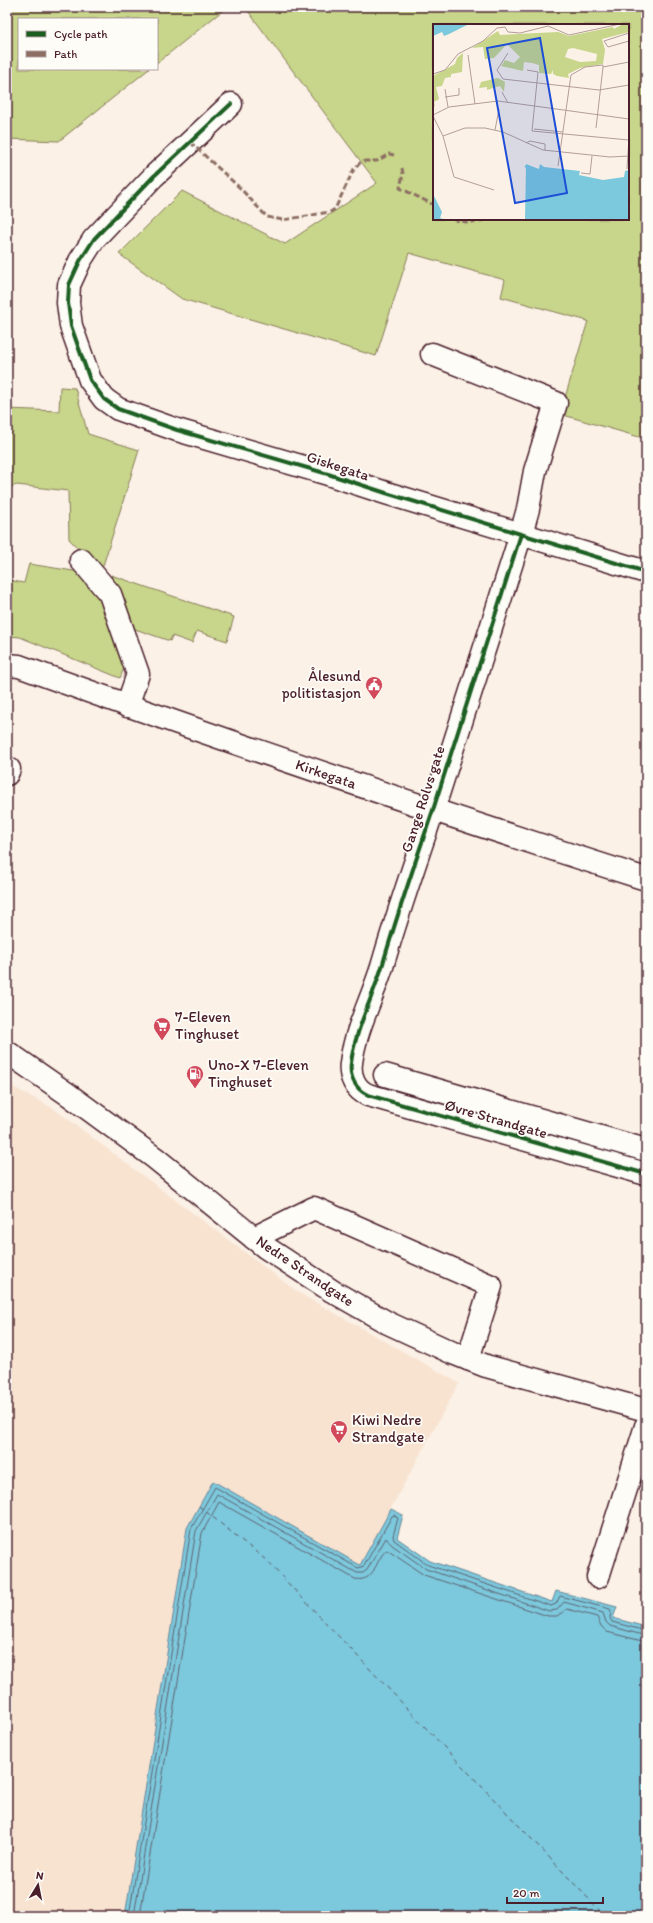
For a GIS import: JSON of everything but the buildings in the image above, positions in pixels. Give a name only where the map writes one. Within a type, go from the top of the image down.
[{"type":"main road","name":"Giskegata","points":[[231,104],[154,176],[94,239],[80,261],[69,285],[68,303],[71,326],[90,380],[104,399],[118,409],[177,430],[328,474],[386,494],[646,572]]},
{"type":"main road","name":"Gange Rolvs gate","points":[[351,1073],[350,1064],[354,1048],[384,961],[395,921],[433,810],[521,534],[528,509],[535,471],[556,403],[432,354]]},
{"type":"main road","points":[[81,560],[110,594],[138,674],[127,706]]},
{"type":"main road","name":"Kirkegata","points":[[7,666],[19,666],[127,706],[433,810],[646,879]]},
{"type":"main road","name":"Nedre Strandgate","points":[[7,1052],[155,1158],[254,1238],[332,1291],[388,1323],[486,1366],[646,1410]]},
{"type":"main road","name":"Øvre Strandgate","points":[[351,1073],[354,1083],[360,1092],[368,1095],[646,1174]]},
{"type":"main road","points":[[385,1075],[646,1150]]},
{"type":"main road","points":[[254,1238],[314,1208],[491,1286],[468,1359]]},
{"type":"main road","points":[[598,1577],[646,1426]]},
{"type":"shaded area","points":[[7,1084],[53,1108],[299,1293],[459,1383],[360,1565],[213,1481],[187,1528],[125,1916],[7,1916]]},
{"type":"green space","points":[[7,7],[227,7],[158,62],[158,18],[18,18],[18,70],[148,70],[59,141],[7,139]]},
{"type":"green space","points":[[245,7],[646,7],[646,439],[560,414],[588,321],[501,297],[505,280],[409,253],[376,356],[182,299],[119,254],[182,191],[285,244],[377,183]]},
{"type":"green space","points":[[60,387],[75,388],[88,434],[139,450],[101,572],[69,539],[68,491],[17,485],[7,488],[7,409],[59,411]]},
{"type":"green space","points":[[29,564],[80,572],[103,596],[120,643],[124,668],[120,678],[20,637],[7,636],[7,580],[24,583]]},
{"type":"green space","points":[[111,575],[234,617],[227,641],[197,631],[192,643],[172,636],[170,641],[129,627]]},
{"type":"water","points":[[213,1481],[360,1565],[391,1509],[403,1515],[397,1538],[430,1561],[552,1602],[556,1591],[617,1607],[613,1618],[646,1627],[646,1916],[125,1916],[187,1528]]},
{"type":"ferry route","points":[[199,1506],[266,1560],[605,1916]]},
{"type":"marked path","points":[[190,142],[240,188],[267,217],[283,220],[330,212],[335,209],[354,169],[360,163],[365,161],[377,161],[389,154],[394,155]]},
{"type":"marked path","points":[[402,168],[403,174],[400,188],[433,204]]},
{"type":"marked path","points":[[457,220],[470,222],[482,220]]},
{"type":"cycle path","points":[[231,104],[154,176],[94,239],[80,261],[69,285],[68,303],[71,326],[90,380],[104,399],[118,409],[177,430],[328,474],[646,572]]},
{"type":"cycle path","points":[[521,534],[380,973],[361,1024],[353,1050],[351,1073],[354,1082],[360,1090],[368,1095],[646,1174]]},
{"type":"place","name":"Ålesund politistasjon","points":[[374,700]]},
{"type":"place","name":"7-Eleven Tinghuset","points":[[162,1041]]},
{"type":"place","name":"Uno-X 7-Eleven Tinghuset","points":[[195,1089]]},
{"type":"place","name":"Kiwi Nedre Strandgate","points":[[339,1444]]}]
